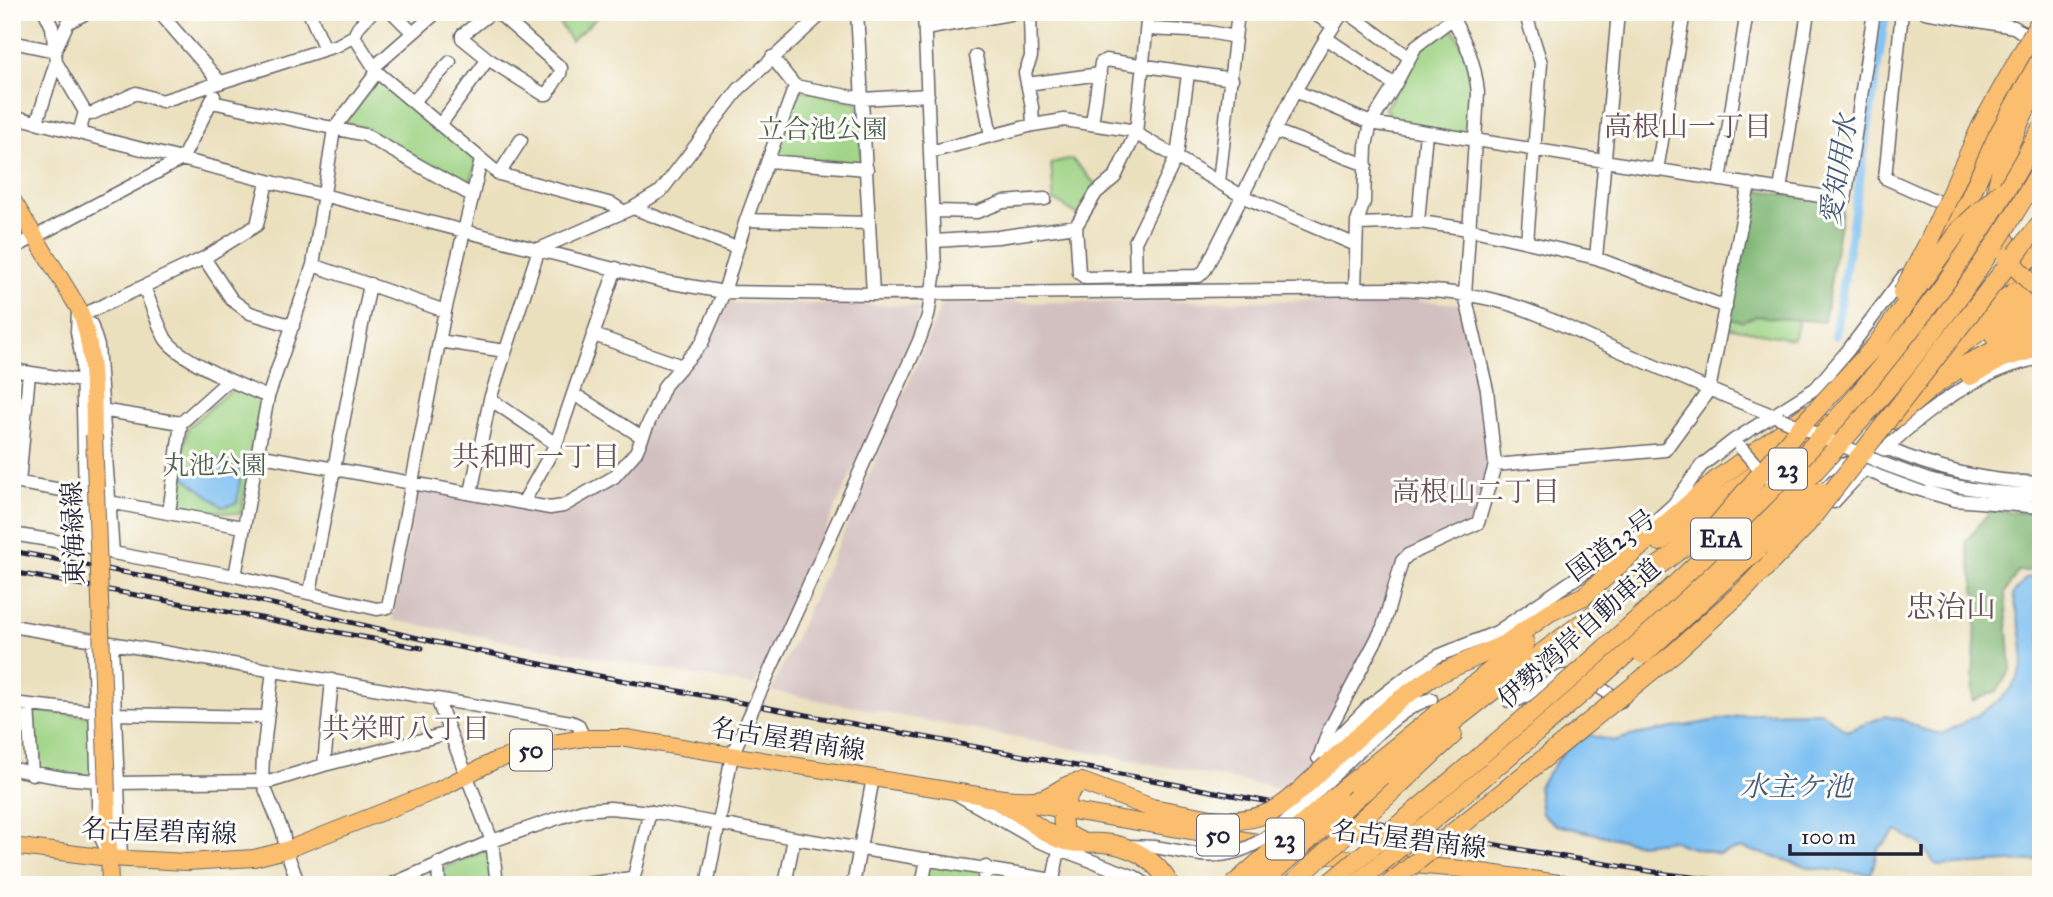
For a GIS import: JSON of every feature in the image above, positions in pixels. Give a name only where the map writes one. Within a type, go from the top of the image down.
[{"type":"highway","points":[[1836,388],[1874,337],[1916,268],[1977,135],[2041,19]]},
{"type":"highway","points":[[986,797],[1034,800],[1050,796],[1071,783],[1082,782],[1152,808],[1212,819],[1243,821],[1268,815],[1331,779],[1410,691],[1432,677],[1507,643],[1550,612],[1584,596],[1716,480],[1837,391],[1859,371],[1885,342],[1898,313],[1935,250],[1967,204],[1997,135],[2041,54]]},
{"type":"highway","points":[[2041,78],[2001,172],[1995,201],[2000,242],[2041,293]]},
{"type":"highway","name":"伊勢湾岸自動車道","points":[[1327,885],[1586,665],[1753,508],[1859,395],[1906,338],[1958,266],[1998,204],[2041,128]]},
{"type":"highway","points":[[1440,790],[1592,652],[1682,565],[1892,324],[1949,243],[1971,217],[2002,190],[2041,168]]},
{"type":"highway","name":"伊勢湾岸自動車道","points":[[1356,885],[1572,703],[1777,511],[1895,383],[1931,337],[1981,267],[2041,168]]},
{"type":"highway","points":[[1981,267],[2019,219],[2041,184]]},
{"type":"highway","points":[[1388,885],[1712,621],[1776,558],[1835,489],[2041,222]]},
{"type":"highway","points":[[1914,358],[2000,281],[2041,250]]},
{"type":"highway","points":[[2009,254],[2041,281]]},
{"type":"highway","name":"国道23号","points":[[1233,885],[1331,779],[1914,358],[2041,275]]},
{"type":"highway","name":"国道23号","points":[[1259,885],[1356,798],[1539,654],[1803,458],[1993,322],[2041,293]]},
{"type":"highway","points":[[1889,398],[2041,312]]},
{"type":"highway","points":[[1356,885],[1438,823],[1616,678],[1790,522],[1864,446],[1948,375],[1985,353],[2041,328]]},
{"type":"highway","points":[[1864,446],[1913,410],[1973,374],[2017,353],[2041,347]]},
{"type":"highway","points":[[1291,885],[1539,654]]},
{"type":"highway","points":[[1410,691],[1413,671]]},
{"type":"highway","points":[[1082,782],[1070,792],[1063,826],[1066,834],[1075,840],[1090,843]]},
{"type":"highway","points":[[986,797],[1020,812],[1054,837],[1073,843],[1117,845],[1132,849],[1162,872],[1170,885]]},
{"type":"highway","points":[[1356,885],[1368,861]]},
{"type":"highway","points":[[1367,885],[1368,861]]},
{"type":"main road","name":"東海緑線","points":[[12,199],[83,311],[86,324],[94,435],[107,785],[115,858],[110,885]]},
{"type":"main road","name":"名古屋碧南線","points":[[12,846],[115,858],[213,862],[254,858],[286,850],[466,777],[494,761],[548,744],[584,738],[626,738],[1368,861],[1461,869],[1506,880],[1573,885]]},
{"type":"street","points":[[45,12],[52,27],[55,56],[85,112],[91,114],[136,93],[162,102],[338,45],[354,36],[372,12]]},
{"type":"street","points":[[37,122],[55,56],[71,17],[88,12]]},
{"type":"street","points":[[159,12],[220,82]]},
{"type":"street","points":[[238,12],[247,12]]},
{"type":"street","points":[[309,12],[325,49]]},
{"type":"street","points":[[392,12],[413,33]]},
{"type":"street","points":[[235,576],[268,397],[313,265],[334,129],[376,69],[437,12]]},
{"type":"street","points":[[494,12],[562,70],[547,94],[543,94],[488,58],[462,38],[462,35],[494,12]]},
{"type":"street","points":[[471,493],[490,398],[540,249],[629,210],[669,183],[727,104],[772,57],[824,12]]},
{"type":"street","points":[[857,12],[873,295]]},
{"type":"street","points":[[707,885],[732,755],[919,341],[932,294],[935,271],[934,211],[924,12]]},
{"type":"street","points":[[925,29],[1021,12]]},
{"type":"street","points":[[1030,12],[1031,57],[1025,73],[1032,125]]},
{"type":"street","points":[[1148,12],[1136,133],[1115,177],[1096,193],[1076,226],[1079,272],[1086,278],[1199,276],[1205,271],[1294,91],[1345,12],[1409,57]]},
{"type":"street","points":[[1219,182],[1238,12]]},
{"type":"street","points":[[1311,12],[1334,26]]},
{"type":"street","points":[[1525,12],[1541,64],[1527,242]]},
{"type":"street","points":[[1595,258],[1618,12]]},
{"type":"street","points":[[1657,170],[1684,12]]},
{"type":"street","points":[[1720,180],[1747,12]]},
{"type":"street","points":[[1780,190],[1808,12]]},
{"type":"street","points":[[1294,91],[1371,123],[1845,200],[1874,12]]},
{"type":"street","points":[[1902,12],[1885,178],[1940,202]]},
{"type":"street","points":[[1924,12],[2014,27],[2026,35]]},
{"type":"street","points":[[1354,290],[1357,223],[1364,202],[1366,146],[1371,123],[1416,46],[1457,15],[1475,67],[1478,93],[1465,295],[1487,390],[1495,465],[1478,523],[1408,555],[1402,561],[1382,628],[1328,732],[1318,758],[1369,706],[1413,671],[1438,656],[1497,632],[1642,533],[1674,504],[1701,466],[1816,388],[1905,274],[1994,88],[2038,12]]},
{"type":"street","points":[[1148,29],[1209,32],[1235,37]]},
{"type":"street","points":[[354,36],[376,69],[499,174],[612,204],[737,248]]},
{"type":"street","points":[[1326,38],[1395,85]]},
{"type":"street","points":[[12,42],[55,56]]},
{"type":"street","points":[[976,56],[991,136]]},
{"type":"street","points":[[772,57],[795,86],[863,99],[928,95]]},
{"type":"street","points":[[440,125],[488,58]]},
{"type":"street","points":[[1092,123],[1101,63],[1106,60],[1232,79]]},
{"type":"street","points":[[413,103],[450,62]]},
{"type":"street","points":[[1027,84],[1100,74]]},
{"type":"street","points":[[1136,277],[1135,242],[1177,156],[1188,74]]},
{"type":"street","points":[[12,249],[182,159],[220,82]]},
{"type":"street","points":[[257,455],[550,508],[563,506],[614,477],[636,452],[664,385],[702,344],[723,292],[795,86]]},
{"type":"street","points":[[212,102],[365,135],[471,195]]},
{"type":"street","points":[[79,133],[85,112]]},
{"type":"street","points":[[12,116],[267,183],[661,281],[723,292],[873,295],[1426,290],[1499,301],[1884,464],[1928,480],[1965,489],[2041,494]]},
{"type":"street","points":[[930,152],[1032,125],[1064,120],[1130,130],[1242,196],[1356,245]]},
{"type":"street","points":[[1275,131],[1366,165]]},
{"type":"street","points":[[1418,222],[1426,132]]},
{"type":"street","points":[[499,174],[521,139]]},
{"type":"street","points":[[12,534],[235,576],[377,609],[388,607],[445,312],[481,160]]},
{"type":"street","points":[[768,161],[867,169]]},
{"type":"street","points":[[86,546],[82,360],[76,319],[83,311],[144,287],[204,258],[257,225],[267,183]]},
{"type":"street","points":[[1495,465],[1665,450],[1709,390],[1749,184]]},
{"type":"street","points":[[934,211],[977,212],[1003,202],[1045,199]]},
{"type":"street","points":[[746,220],[869,223]]},
{"type":"street","points":[[1357,223],[1418,222],[1469,229],[1527,242],[1595,258],[1726,307]]},
{"type":"street","points":[[934,241],[998,237],[1076,226]]},
{"type":"street","points":[[2021,230],[2041,231]]},
{"type":"street","points":[[204,258],[232,300],[250,313],[293,326]]},
{"type":"street","points":[[313,265],[445,312]]},
{"type":"street","points":[[523,503],[556,444],[615,268]]},
{"type":"street","points":[[310,592],[370,284]]},
{"type":"street","points":[[144,287],[166,340],[229,380],[268,397]]},
{"type":"street","points":[[83,311],[98,346],[113,553]]},
{"type":"street","points":[[594,335],[682,366]]},
{"type":"street","points":[[439,341],[505,351]]},
{"type":"street","points":[[1509,701],[1530,695],[1563,676],[1577,675],[1624,703],[1704,633],[1780,559],[1863,469],[1886,448],[1945,401],[1981,379],[2013,365],[2041,358]]},
{"type":"street","points":[[12,370],[82,381]]},
{"type":"street","points":[[29,373],[16,482],[86,494]]},
{"type":"street","points":[[169,513],[181,423],[229,380]]},
{"type":"street","points":[[574,394],[642,437]]},
{"type":"street","points":[[490,398],[556,444]]},
{"type":"street","points":[[102,410],[181,423]]},
{"type":"street","points":[[1737,444],[1791,504]]},
{"type":"street","points":[[1886,448],[1917,462],[1947,471],[1983,479],[2041,483]]},
{"type":"street","points":[[1704,633],[1706,602],[1720,575],[1744,547],[1826,469],[1849,463],[1926,493],[1955,500],[1990,505],[2041,507]]},
{"type":"street","points":[[109,502],[243,527]]},
{"type":"street","points":[[12,626],[571,722],[578,725],[584,738]]},
{"type":"street","points":[[93,639],[95,713],[107,785]]},
{"type":"street","points":[[107,785],[113,714],[111,643]]},
{"type":"street","points":[[273,670],[262,781],[299,885]]},
{"type":"street","points":[[1413,671],[1432,677]]},
{"type":"street","points":[[324,765],[332,680]]},
{"type":"street","points":[[438,699],[492,841],[497,885]]},
{"type":"street","points":[[1117,845],[1155,847],[1201,855],[1231,855],[1257,844],[1403,712],[1431,699]]},
{"type":"street","points":[[12,703],[113,714],[267,717]]},
{"type":"street","points":[[28,705],[32,774]]},
{"type":"street","points":[[12,769],[107,785],[272,781],[449,733]]},
{"type":"street","points":[[853,885],[873,778]]},
{"type":"street","points":[[951,791],[1023,834],[1135,877],[1147,885]]},
{"type":"street","points":[[390,885],[492,841],[583,810],[610,808],[650,811],[794,838],[986,867],[1053,882],[1059,850]]},
{"type":"street","points":[[576,885],[632,882],[650,811]]},
{"type":"street","points":[[785,885],[794,838]]},
{"type":"street","points":[[922,885],[927,859]]},
{"type":"street","points":[[438,863],[439,885]]},
{"type":"street","points":[[983,885],[986,867]]},
{"type":"shaded area","points":[[1407,300],[1459,304],[1465,312],[1479,371],[1489,464],[1471,525],[1410,552],[1379,629],[1333,716],[1308,773],[1288,790],[771,691],[945,303]]},
{"type":"shaded area","points":[[725,303],[917,306],[920,310],[908,350],[754,686],[392,620],[417,491],[552,512],[618,478],[669,386]]},
{"type":"green space","points":[[552,12],[603,12],[571,41]]},
{"type":"green space","points":[[1449,27],[1453,28],[1460,40],[1468,65],[1471,130],[1465,135],[1389,122],[1390,113],[1385,109],[1420,49]]},
{"type":"green space","points":[[377,81],[382,81],[477,161],[468,190],[366,128],[344,123]]},
{"type":"green space","name":"立合池公園","points":[[801,90],[855,101],[859,106],[862,161],[859,164],[777,158],[775,155],[797,94]]},
{"type":"green space","points":[[1072,159],[1097,186],[1080,216],[1054,200],[1051,164]]},
{"type":"green space","points":[[1753,189],[1843,204],[1824,322],[1756,316],[1742,321],[1727,319]]},
{"type":"green space","points":[[1756,316],[1797,320],[1795,337],[1792,339],[1726,327],[1727,319],[1742,321]]},
{"type":"green space","name":"丸池公園","points":[[237,388],[262,398],[241,514],[176,507],[174,502],[188,427],[232,389]]},
{"type":"green space","points":[[1990,511],[2041,513],[2041,571],[2018,571],[2005,593],[2011,669],[1997,691],[1972,701],[1977,600],[1966,541]]},
{"type":"green space","points":[[37,711],[90,718],[92,773],[89,777],[35,768],[32,713]]},
{"type":"green space","points":[[488,850],[492,885],[443,885],[444,868]]},
{"type":"green space","points":[[927,859],[986,867],[983,885],[922,885]]},
{"type":"water","points":[[209,453],[241,472],[237,503],[223,507],[183,476]]},
{"type":"water","name":"水主ケ池","points":[[2041,576],[2041,860],[1941,866],[1934,863],[1922,845],[1897,831],[1878,849],[1871,874],[1812,868],[1742,848],[1719,854],[1672,840],[1640,844],[1556,825],[1542,814],[1538,787],[1565,750],[1589,735],[1613,741],[1757,713],[1821,712],[1847,731],[1885,716],[1942,734],[1993,705],[2013,685],[2020,673],[2023,651],[2013,594],[2026,578]]},
{"type":"waterway","name":"愛知用水","points":[[1835,335],[1886,12]]},
{"type":"railway","points":[[12,551],[196,586],[435,642],[594,675],[1529,851],[1667,874],[1760,885]]},
{"type":"railway","points":[[12,572],[422,648]]},
{"type":"district","name":"高根山一丁目","points":[[1688,126]]},
{"type":"district","name":"共和町一丁目","points":[[536,456]]},
{"type":"district","name":"高根山二丁目","points":[[1476,491]]},
{"type":"district","name":"忠治山","points":[[1951,607]]},
{"type":"district","name":"共栄町八丁目","points":[[406,728]]}]
